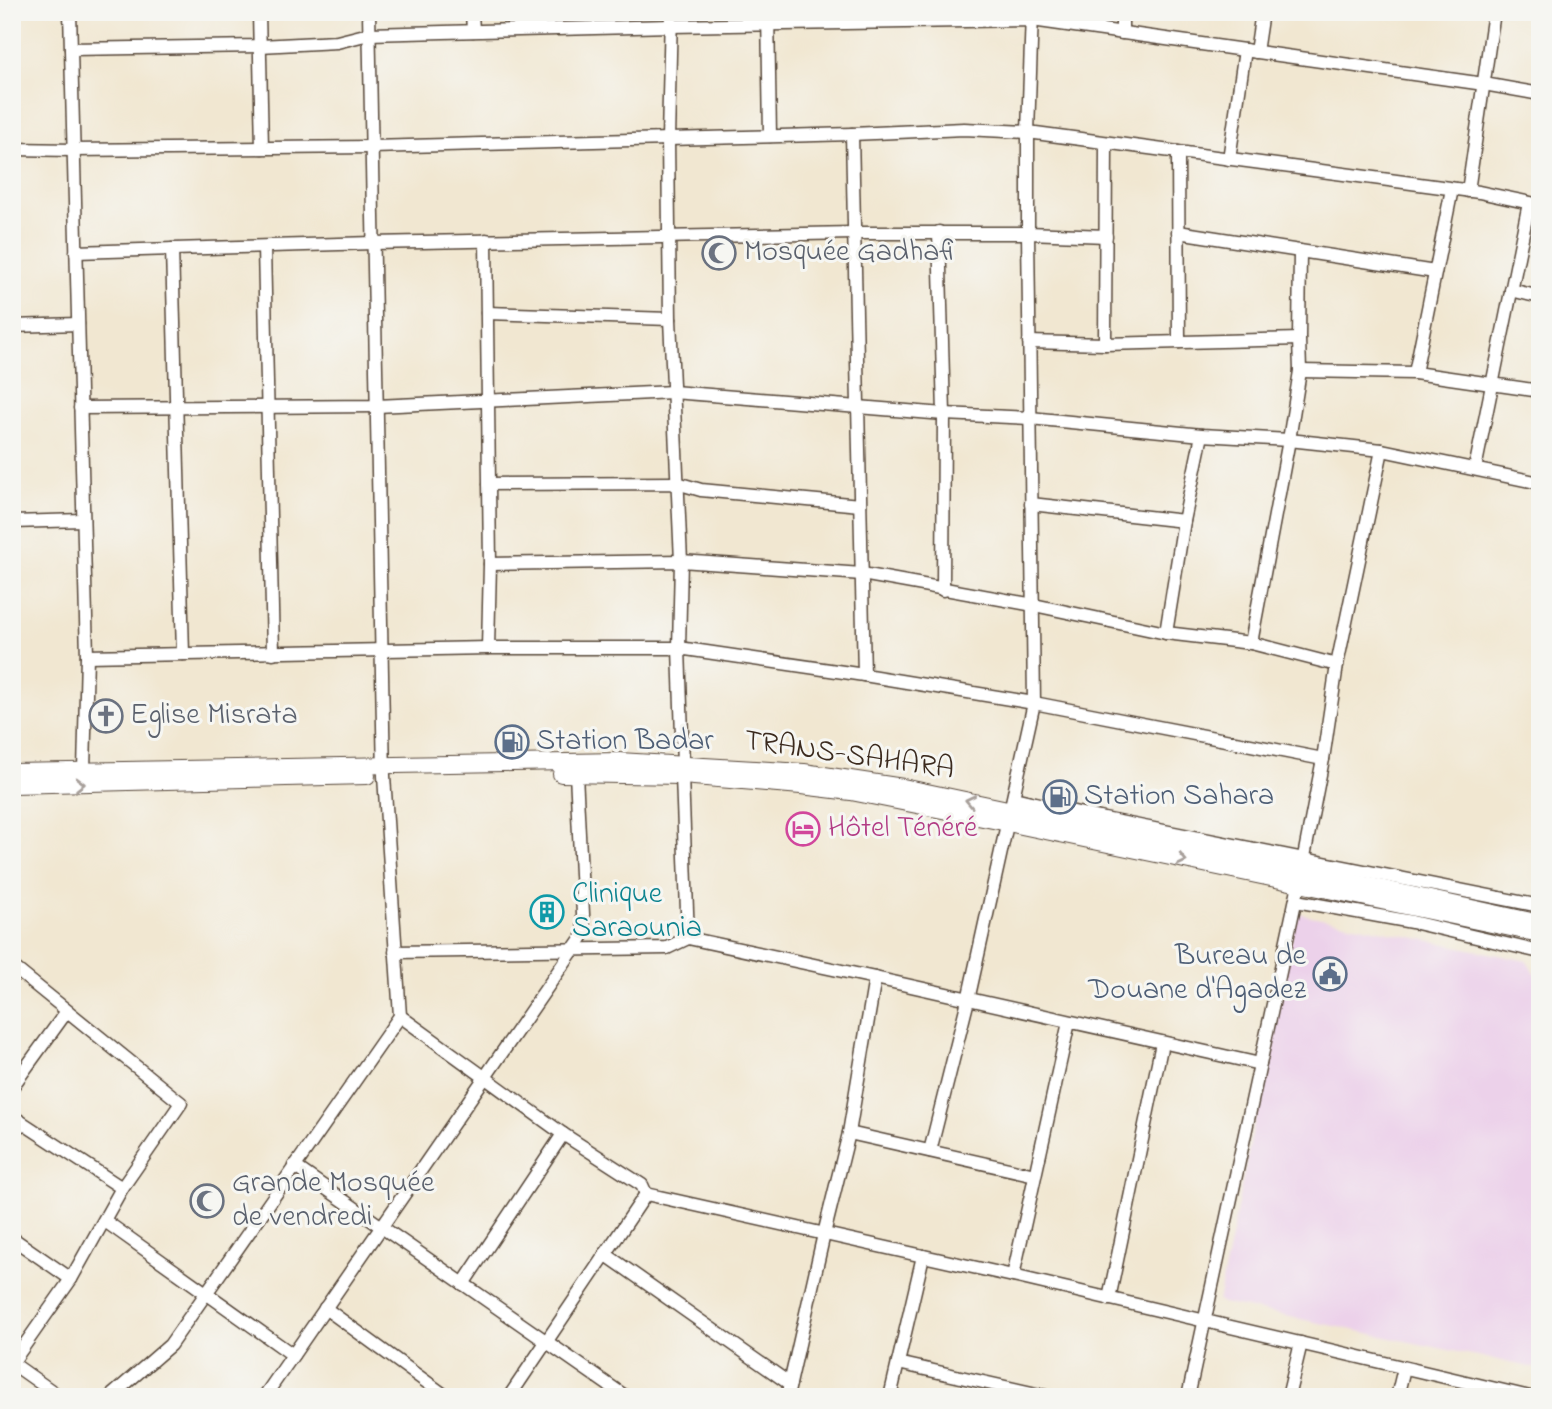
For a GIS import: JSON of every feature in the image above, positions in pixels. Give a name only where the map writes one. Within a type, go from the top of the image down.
[{"type":"main road","name":"TRANS-SAHARA","points":[[12,785],[134,776],[549,769],[619,761],[801,786],[1011,810],[1540,923]]},
{"type":"main road","name":"TRANS-SAHARA","points":[[549,769],[576,774],[682,770]]},
{"type":"main road","name":"TRANS-SAHARA","points":[[12,772],[84,770],[134,776]]},
{"type":"main road","name":"TRANS-SAHARA","points":[[1302,872],[1540,934]]},
{"type":"street","points":[[70,12],[87,656],[84,770]]},
{"type":"street","points":[[260,12],[262,148]]},
{"type":"street","points":[[110,1397],[170,1345],[400,1016],[384,770],[369,12]]},
{"type":"street","points":[[472,12],[473,32]]},
{"type":"street","points":[[671,12],[668,139],[670,319],[681,561],[679,648],[688,938]]},
{"type":"street","points":[[1122,12],[1122,33]]},
{"type":"street","points":[[1229,159],[1251,51],[1262,12]]},
{"type":"street","points":[[1468,191],[1494,12]]},
{"type":"street","points":[[71,49],[260,46],[337,42],[369,34],[671,26],[769,18],[1032,16],[1122,33],[1540,94]]},
{"type":"street","points":[[930,1151],[968,1000],[1034,703],[1028,233],[1032,16]]},
{"type":"street","points":[[769,18],[770,136]]},
{"type":"street","points":[[12,149],[372,147],[964,129],[1028,132],[1468,191],[1534,204],[1511,290],[1475,469]]},
{"type":"street","points":[[852,134],[864,675]]},
{"type":"street","points":[[1105,344],[1106,143]]},
{"type":"street","points":[[1178,152],[1179,342]]},
{"type":"street","points":[[1415,373],[1452,189]]},
{"type":"street","points":[[939,232],[944,414],[943,590]]},
{"type":"street","points":[[1178,232],[1435,272]]},
{"type":"street","points":[[76,251],[854,233],[1106,236]]},
{"type":"street","points":[[486,240],[490,564],[488,648]]},
{"type":"street","points":[[264,247],[273,653]]},
{"type":"street","points":[[172,249],[183,654]]},
{"type":"street","points":[[1251,643],[1300,371],[1300,251]]},
{"type":"street","points":[[1511,290],[1540,297]]},
{"type":"street","points":[[487,313],[670,319]]},
{"type":"street","points":[[12,326],[78,324]]},
{"type":"street","points":[[1030,342],[1105,344],[1299,339]]},
{"type":"street","points":[[1300,371],[1415,373],[1540,391]]},
{"type":"street","points":[[80,408],[377,405],[673,392],[1289,440],[1382,450],[1540,483]]},
{"type":"street","points":[[1166,633],[1184,521],[1202,435]]},
{"type":"street","points":[[1188,1397],[1302,872],[1337,665],[1382,450]]},
{"type":"street","points":[[489,484],[677,483],[701,489],[860,505]]},
{"type":"street","points":[[1031,504],[1184,521]]},
{"type":"street","points":[[12,522],[83,520]]},
{"type":"street","points":[[490,564],[681,561],[862,574],[1034,605],[1166,633],[1251,643],[1337,665]]},
{"type":"street","points":[[87,656],[488,648],[679,648],[1034,703],[1323,759]]},
{"type":"street","points":[[266,1396],[584,934],[576,774]]},
{"type":"street","points":[[1011,810],[1104,819],[1302,872],[1540,906]]},
{"type":"street","points":[[1296,901],[1412,922],[1540,952]]},
{"type":"street","points":[[395,953],[667,948],[688,938],[1260,1064]]},
{"type":"street","points":[[12,966],[181,1103],[122,1188],[71,1279],[12,1363],[60,1397]]},
{"type":"street","points":[[605,1254],[789,1390],[849,1133],[875,978]]},
{"type":"street","points":[[12,1087],[67,1011]]},
{"type":"street","points":[[400,1016],[564,1134],[642,1185],[646,1194]]},
{"type":"street","points":[[1013,1276],[1069,1022]]},
{"type":"street","points":[[1108,1299],[1162,1042]]},
{"type":"street","points":[[12,1116],[122,1188]]},
{"type":"street","points":[[849,1133],[1035,1175]]},
{"type":"street","points":[[463,1284],[564,1134]]},
{"type":"street","points":[[294,1166],[626,1397]]},
{"type":"street","points":[[646,1194],[1013,1276],[1530,1397]]},
{"type":"street","points":[[509,1397],[646,1194]]},
{"type":"street","points":[[105,1221],[293,1354]]},
{"type":"street","points":[[12,1238],[71,1279]]},
{"type":"street","points":[[890,1397],[923,1256]]},
{"type":"street","points":[[325,1308],[447,1397]]},
{"type":"street","points":[[1288,1397],[1301,1343]]},
{"type":"street","points":[[898,1363],[1050,1397]]},
{"type":"street","points":[[1397,1397],[1404,1367]]},
{"type":"shaded area","points":[[1297,913],[1527,961],[1540,980],[1540,1369],[1218,1302]]},
{"type":"place","name":"Mosquée Gadhafi","points":[[719,253]]},
{"type":"place","name":"Eglise Misrata","points":[[106,716]]},
{"type":"place","name":"Station Badar","points":[[512,742]]},
{"type":"place","name":"Station Sahara","points":[[1060,797]]},
{"type":"place","name":"Hôtel Ténéré","points":[[803,829]]},
{"type":"place","name":"Clinique Saraounia","points":[[547,912]]},
{"type":"place","name":"Bureau de Douane d'Agadez","points":[[1330,974]]},
{"type":"place","name":"Grande Mosquée de vendredi","points":[[207,1201]]}]
